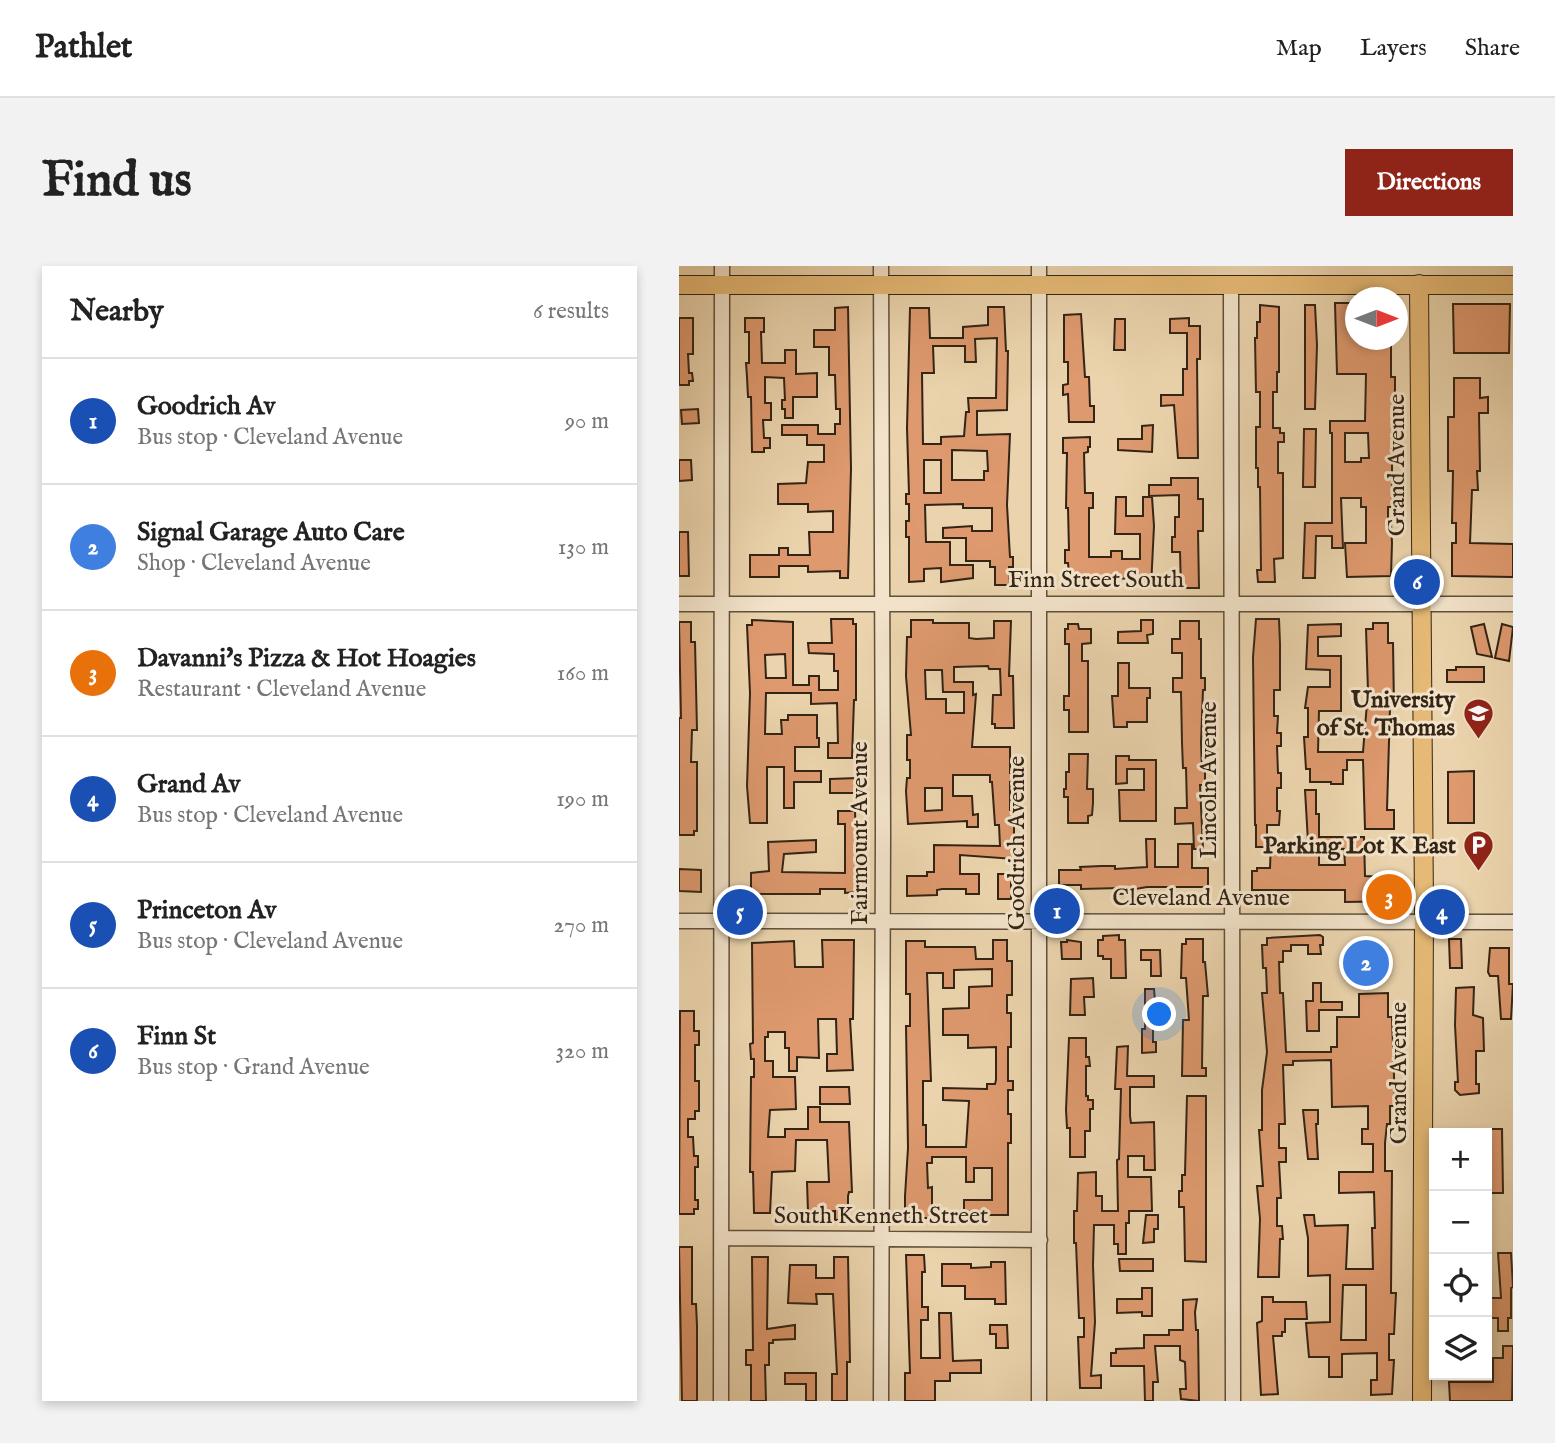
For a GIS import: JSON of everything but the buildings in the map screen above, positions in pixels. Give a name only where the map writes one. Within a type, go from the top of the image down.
[{"type":"main road","points":[[679,285],[880,284],[1039,275],[1231,285],[1513,285]]},
{"type":"main road","name":"Grand Avenue","points":[[1419,284],[1424,921],[1422,1401]]},
{"type":"street","points":[[721,1401],[722,266]]},
{"type":"street","name":"Fairmount Avenue","points":[[881,266],[881,1401]]},
{"type":"street","name":"Goodrich Avenue","points":[[1039,275],[1039,1401]]},
{"type":"street","name":"Lincoln Avenue","points":[[1231,285],[1233,1401]]},
{"type":"street","name":"Finn Street South","points":[[679,604],[1513,604]]},
{"type":"street","name":"Cleveland Avenue","points":[[679,921],[1513,922]]},
{"type":"street","name":"South Kenneth Street","points":[[722,1238],[1039,1240]]},
{"type":"place","name":"Finn St","points":[[1417,582]]},
{"type":"place","name":"University of St. Thomas","points":[[1478,741]]},
{"type":"place","name":"Parking Lot K East","points":[[1479,873]]},
{"type":"place","name":"Davanni's Pizza & Hot Hoagies","points":[[1389,897]]},
{"type":"place","name":"Goodrich Av","points":[[1057,911]]},
{"type":"place","name":"Princeton Av","points":[[740,912]]},
{"type":"place","name":"Grand Av","points":[[1442,912]]},
{"type":"place","name":"Signal Garage Auto Care","points":[[1366,963]]}]
